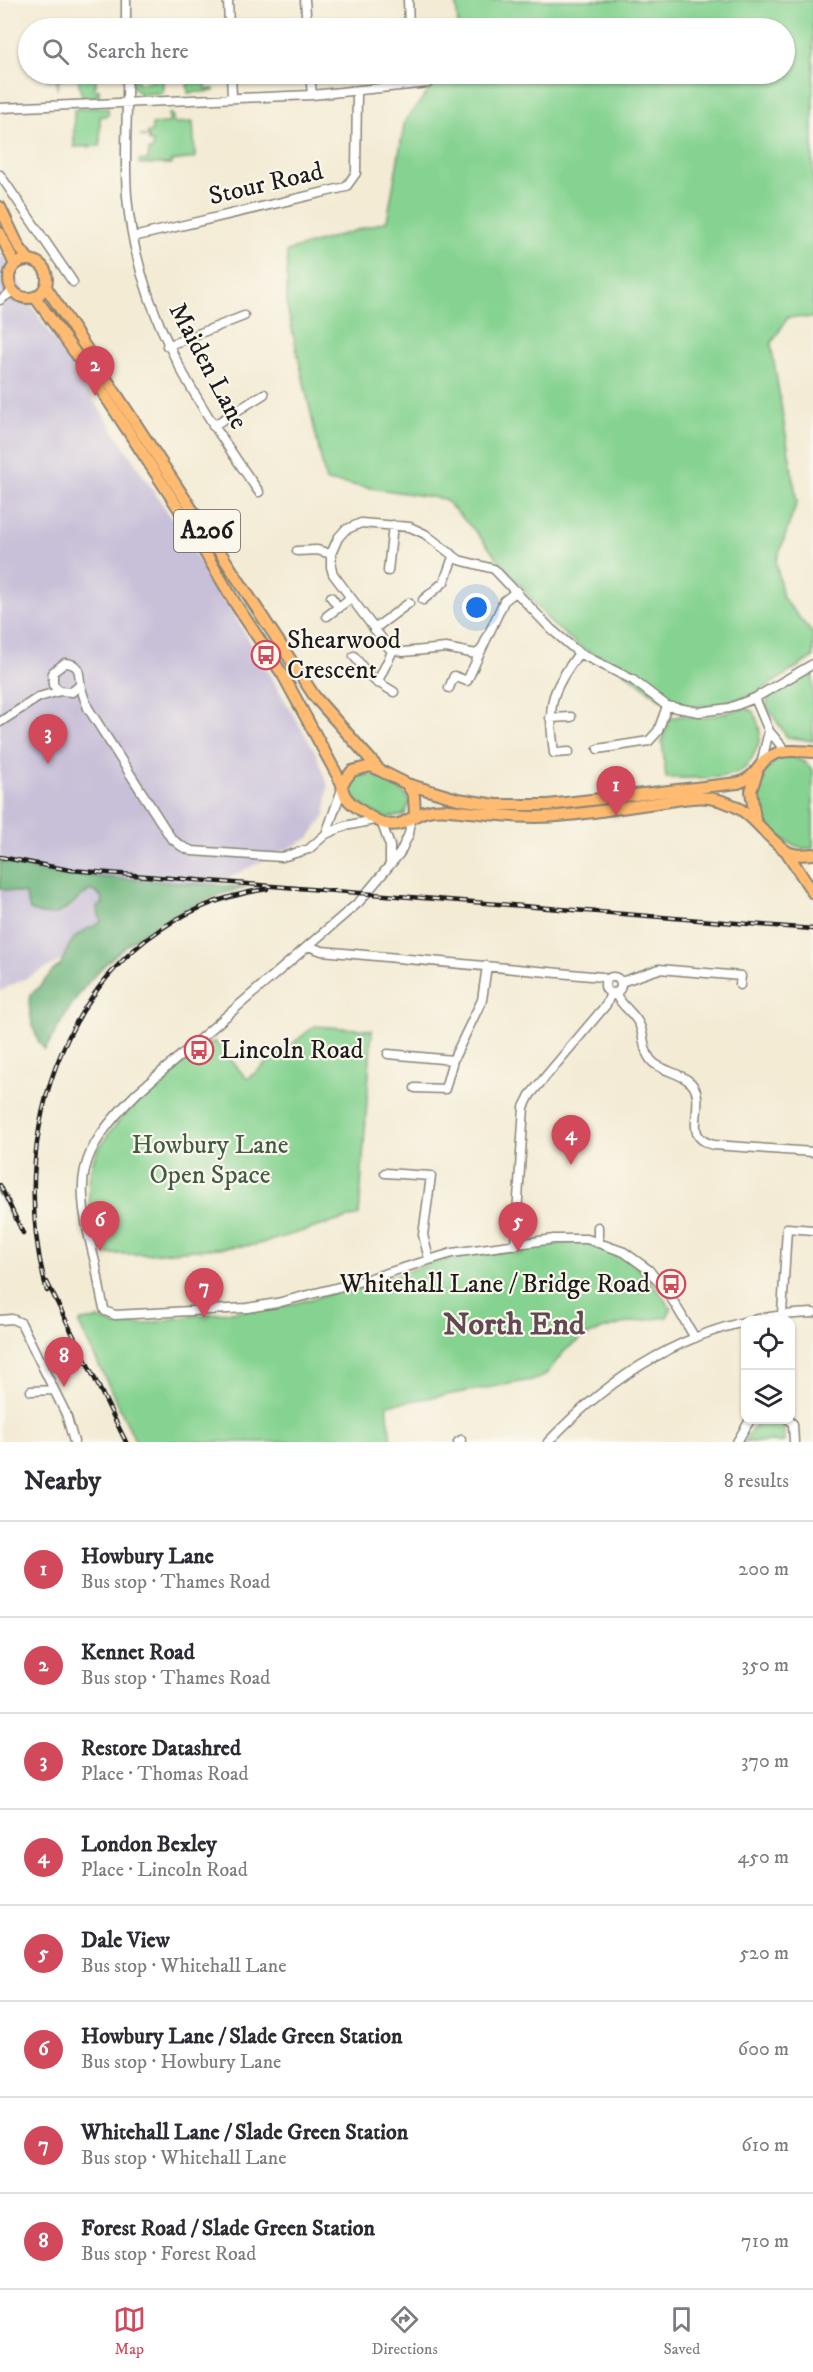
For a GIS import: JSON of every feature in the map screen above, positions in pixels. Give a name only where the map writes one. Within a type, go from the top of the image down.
[{"type":"main road","name":"A206","points":[[0,207],[19,248],[29,260],[40,264],[44,269],[47,279],[46,287],[315,697],[377,767]]},
{"type":"main road","points":[[0,233],[15,265]]},
{"type":"main road","points":[[29,260],[15,265],[8,281],[13,291],[21,297],[35,297],[46,287]]},
{"type":"main road","name":"A206","points":[[35,297],[96,382],[181,512],[235,603],[283,675],[342,786]]},
{"type":"main road","points":[[811,754],[785,750],[773,754],[746,781],[731,784],[685,787],[548,805],[478,803],[407,784],[377,767],[358,768],[348,774],[342,786],[348,800],[378,822],[398,825],[413,816],[438,809],[502,818],[544,818],[705,798],[733,805],[755,819],[786,851],[813,893]]},
{"type":"main road","points":[[755,819],[751,791],[759,767]]},
{"type":"main road","points":[[407,784],[414,796],[413,816]]},
{"type":"main road","points":[[786,851],[813,854]]},
{"type":"street","points":[[126,0],[126,18]]},
{"type":"street","points":[[228,0],[229,18]]},
{"type":"street","points":[[305,0],[306,18]]},
{"type":"street","points":[[408,0],[409,18]]},
{"type":"street","name":"Maiden Lane","points":[[127,84],[127,195],[133,237],[148,297],[167,346],[213,426],[259,492]]},
{"type":"street","points":[[231,84],[232,97]]},
{"type":"street","points":[[311,84],[312,95]]},
{"type":"street","points":[[0,108],[312,95],[419,84]]},
{"type":"street","name":"Stour Road","points":[[133,237],[346,187],[356,173],[357,91]]},
{"type":"street","points":[[0,175],[73,282]]},
{"type":"street","points":[[0,300],[13,291]]},
{"type":"street","points":[[167,346],[244,316]]},
{"type":"street","points":[[213,426],[264,394]]},
{"type":"street","points":[[480,651],[476,654],[446,648],[404,652],[393,650],[374,629],[333,574],[331,554],[338,538],[350,527],[366,522],[393,525],[417,530],[453,557],[466,563],[495,569],[551,629],[579,653],[633,680],[667,706],[688,711],[729,708],[755,698],[813,664]]},
{"type":"street","points":[[388,570],[393,525]]},
{"type":"street","points":[[297,551],[317,550],[331,554]]},
{"type":"street","points":[[423,600],[444,582],[453,557]]},
{"type":"street","points":[[448,688],[454,676],[467,681],[504,601],[517,591]]},
{"type":"street","points":[[331,597],[339,608]]},
{"type":"street","points":[[327,616],[351,598]]},
{"type":"street","points":[[374,629],[409,603]]},
{"type":"street","points":[[377,683],[393,650]]},
{"type":"street","points":[[569,752],[554,753],[550,718],[556,685],[579,653]]},
{"type":"street","points":[[354,656],[377,683],[394,692]]},
{"type":"street","points":[[0,722],[39,696],[59,665],[70,664],[81,674],[80,685],[88,708],[171,838],[181,846],[192,851],[282,857],[309,849],[326,834],[355,822],[378,822],[390,846],[390,866]]},
{"type":"street","points":[[52,677],[53,684],[88,708]]},
{"type":"street","points":[[39,696],[64,692],[80,685]]},
{"type":"street","points":[[755,698],[769,731],[785,750]]},
{"type":"street","points":[[598,749],[649,741],[656,735],[667,706]]},
{"type":"street","points":[[550,718],[571,717]]},
{"type":"street","points":[[759,767],[769,731]]},
{"type":"street","points":[[326,834],[342,786]]},
{"type":"street","points":[[413,816],[409,834],[390,866],[359,902],[137,1093],[114,1116],[94,1143],[82,1172],[81,1198],[105,1311],[115,1315],[152,1314],[277,1303],[357,1282],[429,1259],[554,1239],[598,1241],[624,1252],[649,1270],[673,1301],[695,1338]]},
{"type":"street","points":[[308,946],[322,951],[602,977],[606,981]]},
{"type":"street","points":[[415,1088],[445,1089],[453,1060],[482,1000],[487,966]]},
{"type":"street","points":[[621,982],[659,969],[741,976],[740,985]]},
{"type":"street","points":[[606,981],[615,977],[621,982]]},
{"type":"street","points":[[606,981],[605,988],[613,993],[638,1022],[644,1047],[654,1063],[684,1078],[695,1089],[697,1097],[694,1132],[700,1140],[714,1145],[813,1152]]},
{"type":"street","points":[[515,1245],[524,1107],[530,1095],[606,1005],[613,993],[621,988],[621,982]]},
{"type":"street","points":[[388,1054],[453,1060]]},
{"type":"street","points":[[385,1173],[431,1176],[423,1235],[429,1259]]},
{"type":"street","points":[[598,1227],[598,1241]]},
{"type":"street","points":[[783,1314],[787,1228],[813,1230]]},
{"type":"street","points":[[775,1316],[813,1313]]},
{"type":"street","points":[[0,1320],[12,1319],[21,1323],[54,1390],[74,1442]]},
{"type":"street","points":[[548,1442],[599,1394],[633,1370],[695,1338],[741,1322]]},
{"type":"street","points":[[31,1391],[54,1390]]},
{"type":"street","points":[[737,1442],[747,1424]]},
{"type":"street","points":[[793,1424],[794,1442]]},
{"type":"shaded area","points":[[0,252],[41,320],[222,595],[316,753],[328,786],[325,816],[309,838],[0,991]]},
{"type":"green space","points":[[456,0],[813,0],[813,318],[788,317],[771,344],[797,502],[776,562],[783,598],[813,634],[813,657],[755,694],[715,706],[689,707],[663,701],[615,665],[583,649],[552,624],[475,531],[444,499],[326,481],[287,307],[287,251],[387,221],[405,120],[434,84],[795,84],[795,18],[457,18]]},
{"type":"green space","points":[[79,84],[96,84],[93,89],[99,90],[99,96],[82,97]]},
{"type":"green space","points":[[132,84],[163,84],[163,93],[140,94]]},
{"type":"green space","points":[[187,84],[206,84],[206,89],[214,89],[214,91],[188,93]]},
{"type":"green space","points":[[108,107],[108,115],[100,117],[100,146],[74,147],[74,109]]},
{"type":"green space","points":[[169,114],[172,114],[174,123],[193,122],[195,158],[171,161],[171,164],[139,164],[139,160],[148,160],[149,150],[153,149],[153,142],[149,142],[149,137],[139,136],[148,136],[148,132],[152,132],[152,124],[169,123]]},
{"type":"green space","points":[[813,674],[813,741],[787,737],[766,705],[770,696]]},
{"type":"green space","points":[[746,708],[754,712],[760,737],[758,747],[745,768],[718,777],[666,778],[662,741],[669,719],[679,716],[703,718]]},
{"type":"green space","points":[[791,757],[805,762],[813,770],[813,848],[804,848],[785,840],[768,825],[757,807],[756,791],[767,768],[779,759]]},
{"type":"green space","points":[[363,773],[384,779],[403,792],[410,803],[404,815],[387,818],[367,809],[354,799],[349,787],[351,780],[357,774]]},
{"type":"green space","points":[[0,861],[56,874],[246,887],[180,912],[159,923],[121,950],[87,984],[64,1016],[45,1050],[32,1024],[30,994],[52,971],[60,966],[74,938],[101,922],[97,907],[103,904],[101,896],[91,890],[57,914],[41,914],[30,910],[25,894],[0,889]]},
{"type":"green space","name":"Howbury Lane Open Space","points":[[315,1026],[372,1030],[359,1215],[255,1245],[147,1254],[104,1254],[100,1241],[97,1241],[91,1212],[90,1174],[99,1148],[125,1114],[208,1042],[210,1044],[215,1041],[247,1079]]},
{"type":"green space","points":[[579,1241],[609,1249],[622,1255],[633,1264],[654,1285],[671,1309],[667,1317],[614,1326],[589,1335],[567,1349],[543,1377],[538,1379],[387,1405],[391,1442],[136,1442],[79,1324],[81,1321],[99,1319],[114,1325],[145,1324],[189,1316],[281,1307],[367,1284],[433,1263],[477,1253],[516,1251],[517,1249]]},
{"type":"green space","points":[[756,1424],[782,1424],[784,1427],[784,1442],[744,1442]]},
{"type":"railway","points":[[0,857],[70,870],[813,929]]},
{"type":"railway","points":[[47,1291],[35,1226],[35,1160],[46,1096],[69,1036],[102,983],[147,939],[202,907],[267,889]]},
{"type":"railway","points":[[0,1185],[23,1233]]},
{"type":"railway","points":[[47,1282],[126,1442]]},
{"type":"place","name":"Kennet Road","points":[[95,396]]},
{"type":"place","name":"Shearwood Crescent","points":[[266,655]]},
{"type":"place","name":"Restore Datashred","points":[[48,764]]},
{"type":"place","name":"Howbury Lane","points":[[616,816]]},
{"type":"place","name":"Lincoln Road","points":[[199,1050]]},
{"type":"place","name":"London Bexley","points":[[571,1165]]},
{"type":"place","name":"Howbury Lane / Slade Green Station","points":[[100,1251]]},
{"type":"place","name":"Dale View","points":[[518,1252]]},
{"type":"place","name":"Whitehall Lane / Bridge Road","points":[[671,1284]]},
{"type":"place","name":"Whitehall Lane / Slade Green Station","points":[[204,1318]]},
{"type":"place","name":"Forest Road / Slade Green Station","points":[[64,1387]]},
{"type":"district","name":"North End","points":[[514,1325]]}]
